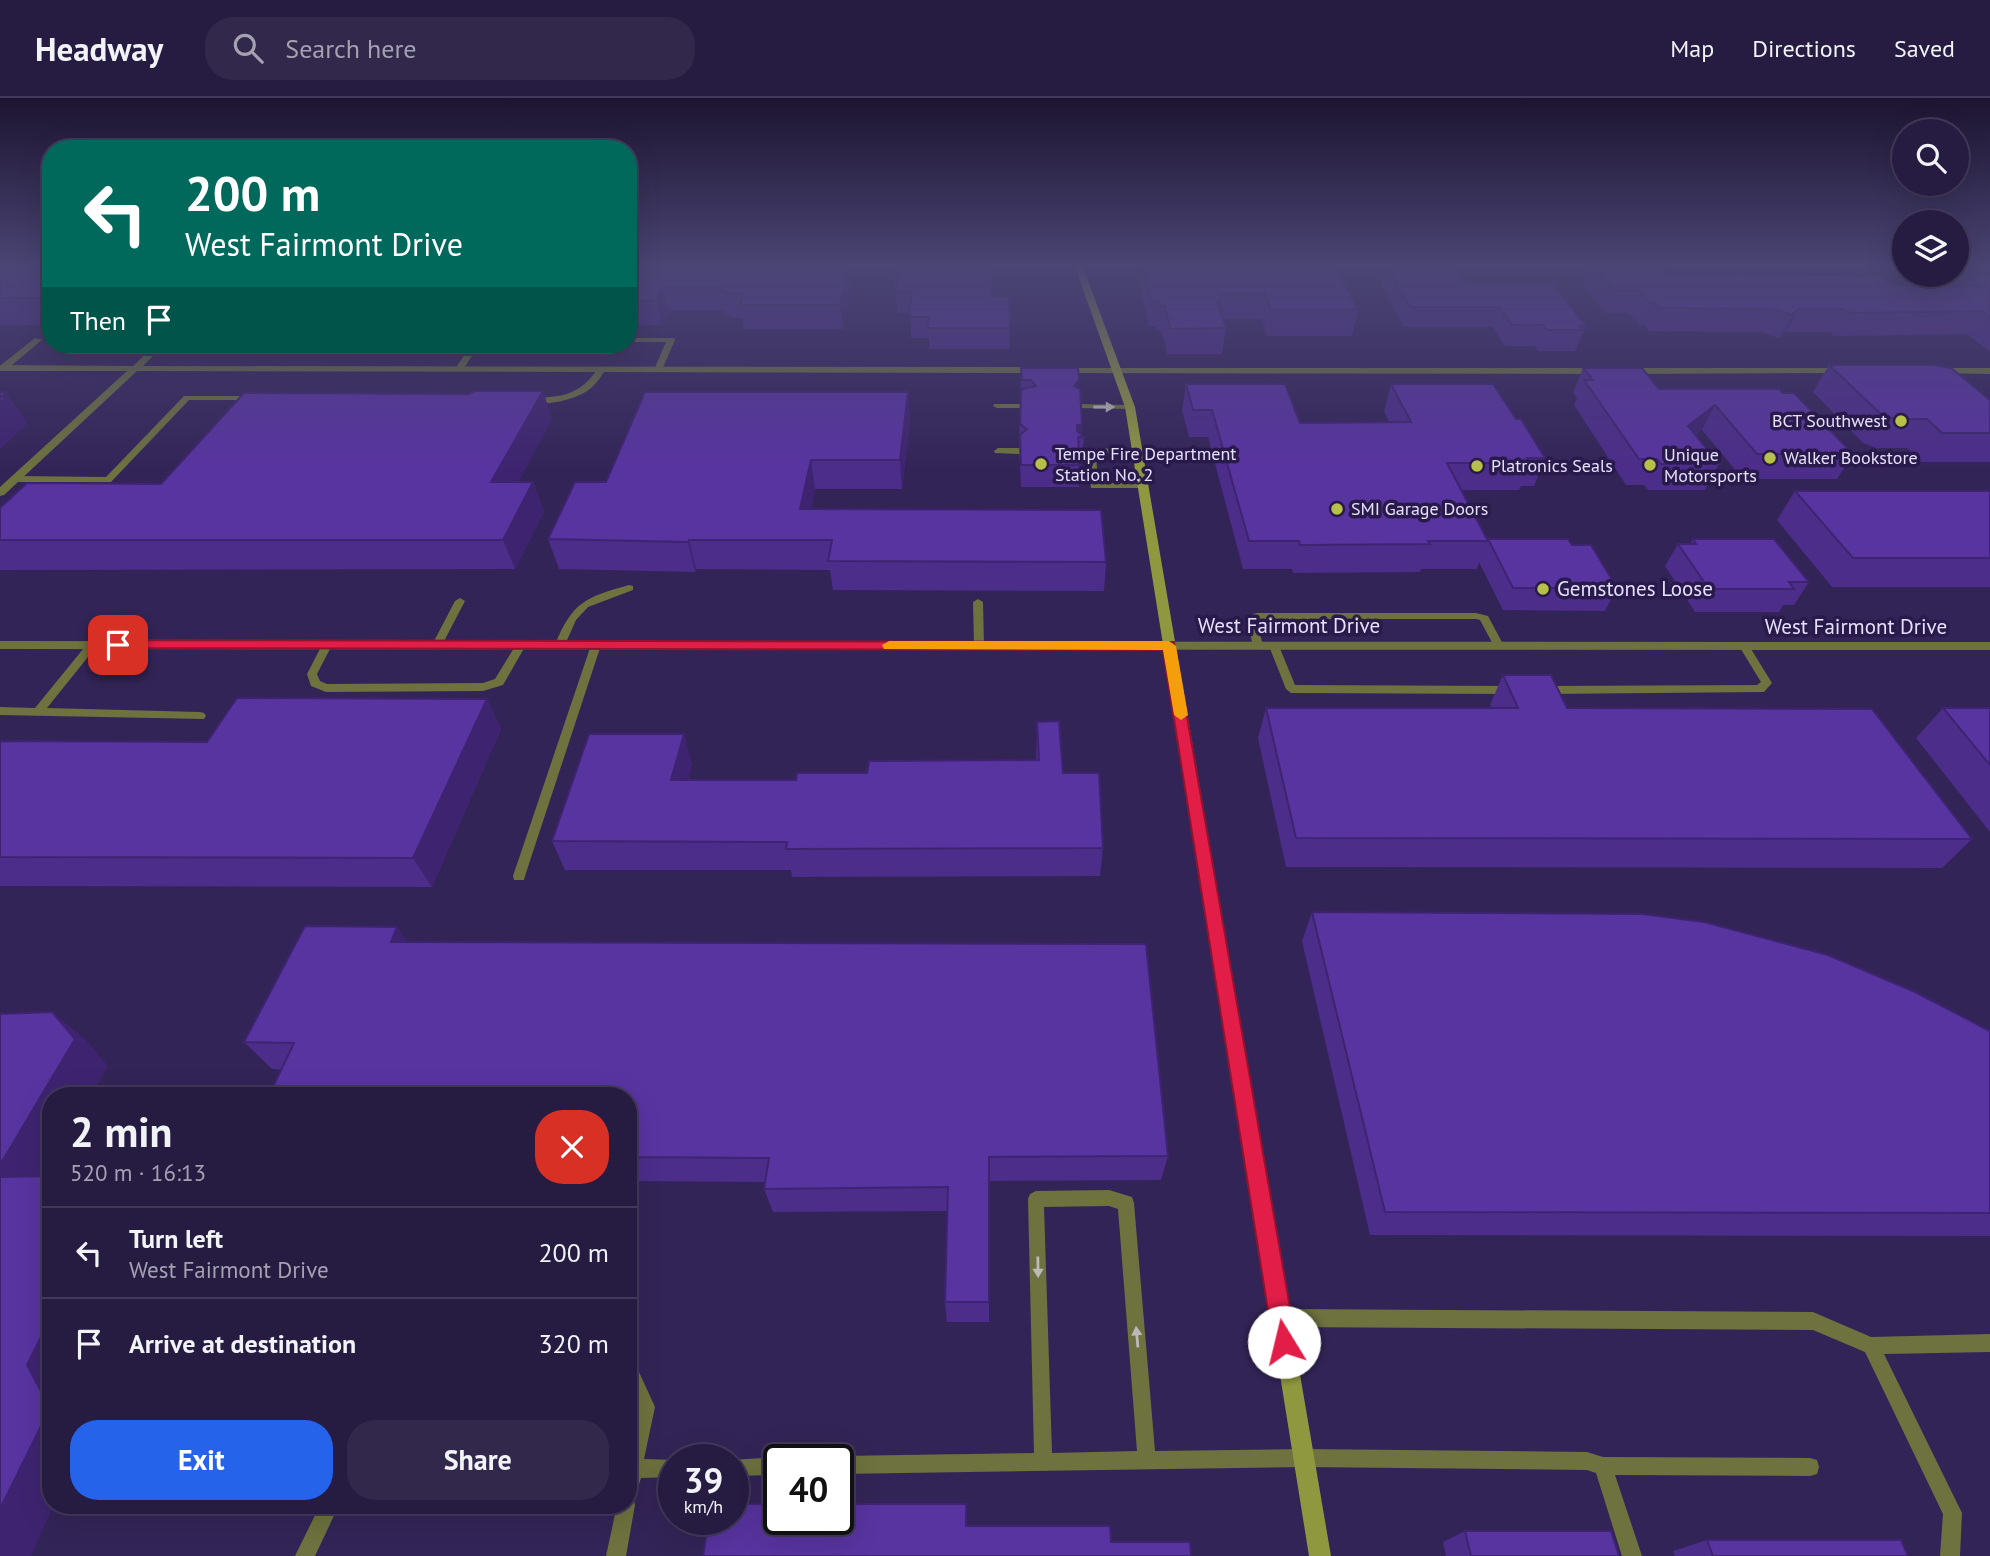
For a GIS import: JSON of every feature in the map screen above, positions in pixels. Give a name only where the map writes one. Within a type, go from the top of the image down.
[{"type":"street","points":[[1104,335],[1130,407],[1138,451],[1320,1556]]},
{"type":"street","points":[[0,493],[150,354]]},
{"type":"street","points":[[1,368],[1856,371]]},
{"type":"street","points":[[1929,371],[1990,371]]},
{"type":"street","name":"West Fairmont Drive","points":[[0,645],[1990,646]]},
{"type":"lane","points":[[1,368],[38,340]]},
{"type":"lane","points":[[637,340],[671,340],[658,370]]},
{"type":"lane","points":[[459,369],[469,354]]},
{"type":"lane","points":[[516,400],[544,400],[579,394],[591,388],[601,369]]},
{"type":"lane","points":[[14,479],[108,480],[187,398],[270,398]]},
{"type":"lane","points":[[997,406],[1029,406]]},
{"type":"lane","points":[[1079,407],[1130,407]]},
{"type":"lane","points":[[998,451],[1020,451]]},
{"type":"lane","points":[[1138,451],[1086,451],[1094,486],[1144,486]]},
{"type":"lane","points":[[560,645],[572,614],[587,601],[629,588]]},
{"type":"lane","points":[[437,645],[460,601]]},
{"type":"lane","points":[[978,601],[979,646]]},
{"type":"lane","points":[[1258,646],[1252,621],[1257,617],[1476,615],[1484,618],[1499,646]]},
{"type":"lane","points":[[38,712],[92,645]]},
{"type":"lane","points":[[327,645],[312,674],[315,682],[326,688],[483,687],[499,682],[521,645]]},
{"type":"lane","points":[[519,876],[596,645]]},
{"type":"lane","points":[[1274,646],[1291,689],[1523,690]]},
{"type":"lane","points":[[1537,690],[1760,689],[1767,683],[1744,646]]},
{"type":"lane","points":[[0,711],[200,716]]},
{"type":"lane","points":[[1043,1462],[1036,1199],[1109,1198],[1126,1203],[1147,1460]]},
{"type":"lane","points":[[1281,1318],[1812,1321],[1871,1346],[1990,1343]]},
{"type":"lane","points":[[1871,1346],[1953,1513],[1950,1556]]},
{"type":"lane","points":[[637,1387],[646,1407],[637,1450]]},
{"type":"lane","points":[[854,1465],[1304,1458],[1587,1461],[1602,1466],[1810,1467]]},
{"type":"lane","points":[[1602,1466],[1632,1556]]},
{"type":"lane","points":[[637,1469],[658,1468]]},
{"type":"lane","points":[[305,1556],[326,1514]]},
{"type":"lane","points":[[616,1556],[624,1514]]},
{"type":"building","points":[[1829,365],[1934,365],[1951,368],[1990,400],[1990,433],[1942,433],[1927,419],[1895,419],[1882,415]]},
{"type":"building","points":[[1021,368],[1078,368],[1079,380],[1074,386],[1080,389],[1082,425],[1077,425],[1077,431],[1084,437],[1078,437],[1080,465],[1021,465],[1020,435],[1027,429],[1020,424],[1021,394],[1022,389],[1036,386],[1031,380],[1022,380]]},
{"type":"building","points":[[1583,368],[1642,368],[1659,389],[1779,389],[1782,393],[1794,393],[1853,454],[1757,454],[1715,405],[1688,426],[1719,464],[1661,464],[1657,459],[1639,459],[1584,380],[1593,380]]},
{"type":"building","points":[[1186,384],[1285,384],[1300,423],[1411,422],[1391,384],[1493,384],[1516,419],[1521,419],[1545,458],[1527,458],[1530,463],[1447,463],[1488,541],[1300,545],[1299,541],[1249,541],[1212,410],[1193,410]]},
{"type":"building","points":[[476,391],[543,391],[491,482],[533,482],[503,540],[0,540],[0,508],[27,483],[161,484],[244,393],[468,394]]},
{"type":"building","points":[[0,392],[6,392],[1,397],[7,397],[0,402]]},
{"type":"building","points":[[645,392],[908,392],[900,460],[811,460],[800,509],[1101,510],[1106,562],[828,561],[832,540],[688,542],[548,539],[575,482],[606,482]]},
{"type":"building","points":[[1795,491],[1990,491],[1990,558],[1853,558]]},
{"type":"building","points":[[1488,539],[1568,539],[1572,545],[1591,545],[1617,588],[1513,588]]},
{"type":"building","points":[[1693,539],[1774,539],[1809,582],[1789,582],[1794,589],[1709,589],[1678,544],[1696,544]]},
{"type":"building","points":[[1503,675],[1551,675],[1567,708],[1872,709],[1972,839],[1296,838],[1266,708],[1518,708]]},
{"type":"building","points":[[237,698],[487,699],[413,858],[0,857],[0,741],[207,742]]},
{"type":"building","points":[[1943,708],[1990,708],[1990,765]]},
{"type":"building","points":[[1059,721],[1063,773],[1099,773],[1103,848],[786,849],[787,842],[552,841],[589,734],[684,734],[671,780],[796,780],[797,773],[867,773],[869,761],[1039,760],[1037,722]]},
{"type":"building","points":[[1312,912],[1642,914],[1704,922],[1828,955],[1915,992],[1990,1031],[1990,1213],[1385,1212]]},
{"type":"building","points":[[305,926],[397,927],[391,942],[1146,944],[1168,1156],[989,1157],[989,1302],[945,1302],[948,1187],[764,1189],[769,1158],[637,1157],[637,1087],[273,1087],[294,1043],[244,1042]]},
{"type":"building","points":[[52,1012],[75,1039],[46,1087],[42,1087],[42,1094],[0,1165],[0,1014]]},
{"type":"building","points":[[42,1176],[42,1335],[27,1365],[42,1393],[42,1424],[0,1509],[0,1177]]},
{"type":"building","points":[[749,1504],[763,1504],[763,1535],[854,1535],[854,1504],[966,1504],[966,1526],[1110,1526],[1111,1542],[1190,1542],[1191,1556],[703,1556],[706,1535],[749,1535]]},
{"type":"building","points":[[1465,1531],[1611,1531],[1619,1556],[1471,1556]]},
{"type":"building","points":[[1707,1540],[1901,1540],[1908,1556],[1713,1556]]},
{"type":"slow traffic","points":[[889,645],[1169,646],[1181,715]]},
{"type":"place","name":"BCT Southwest","points":[[1901,421]]},
{"type":"place","name":"Walker Bookstore","points":[[1770,458]]},
{"type":"place","name":"Tempe Fire Department Station No. 2","points":[[1041,464]]},
{"type":"place","name":"Unique Motorsports","points":[[1650,465]]},
{"type":"place","name":"Platronics Seals","points":[[1477,466]]},
{"type":"place","name":"SMI Garage Doors","points":[[1337,509]]},
{"type":"place","name":"Gemstones Loose","points":[[1543,589]]},
{"type":"route","points":[[118,645],[1169,646],[1284,1342]]}]
